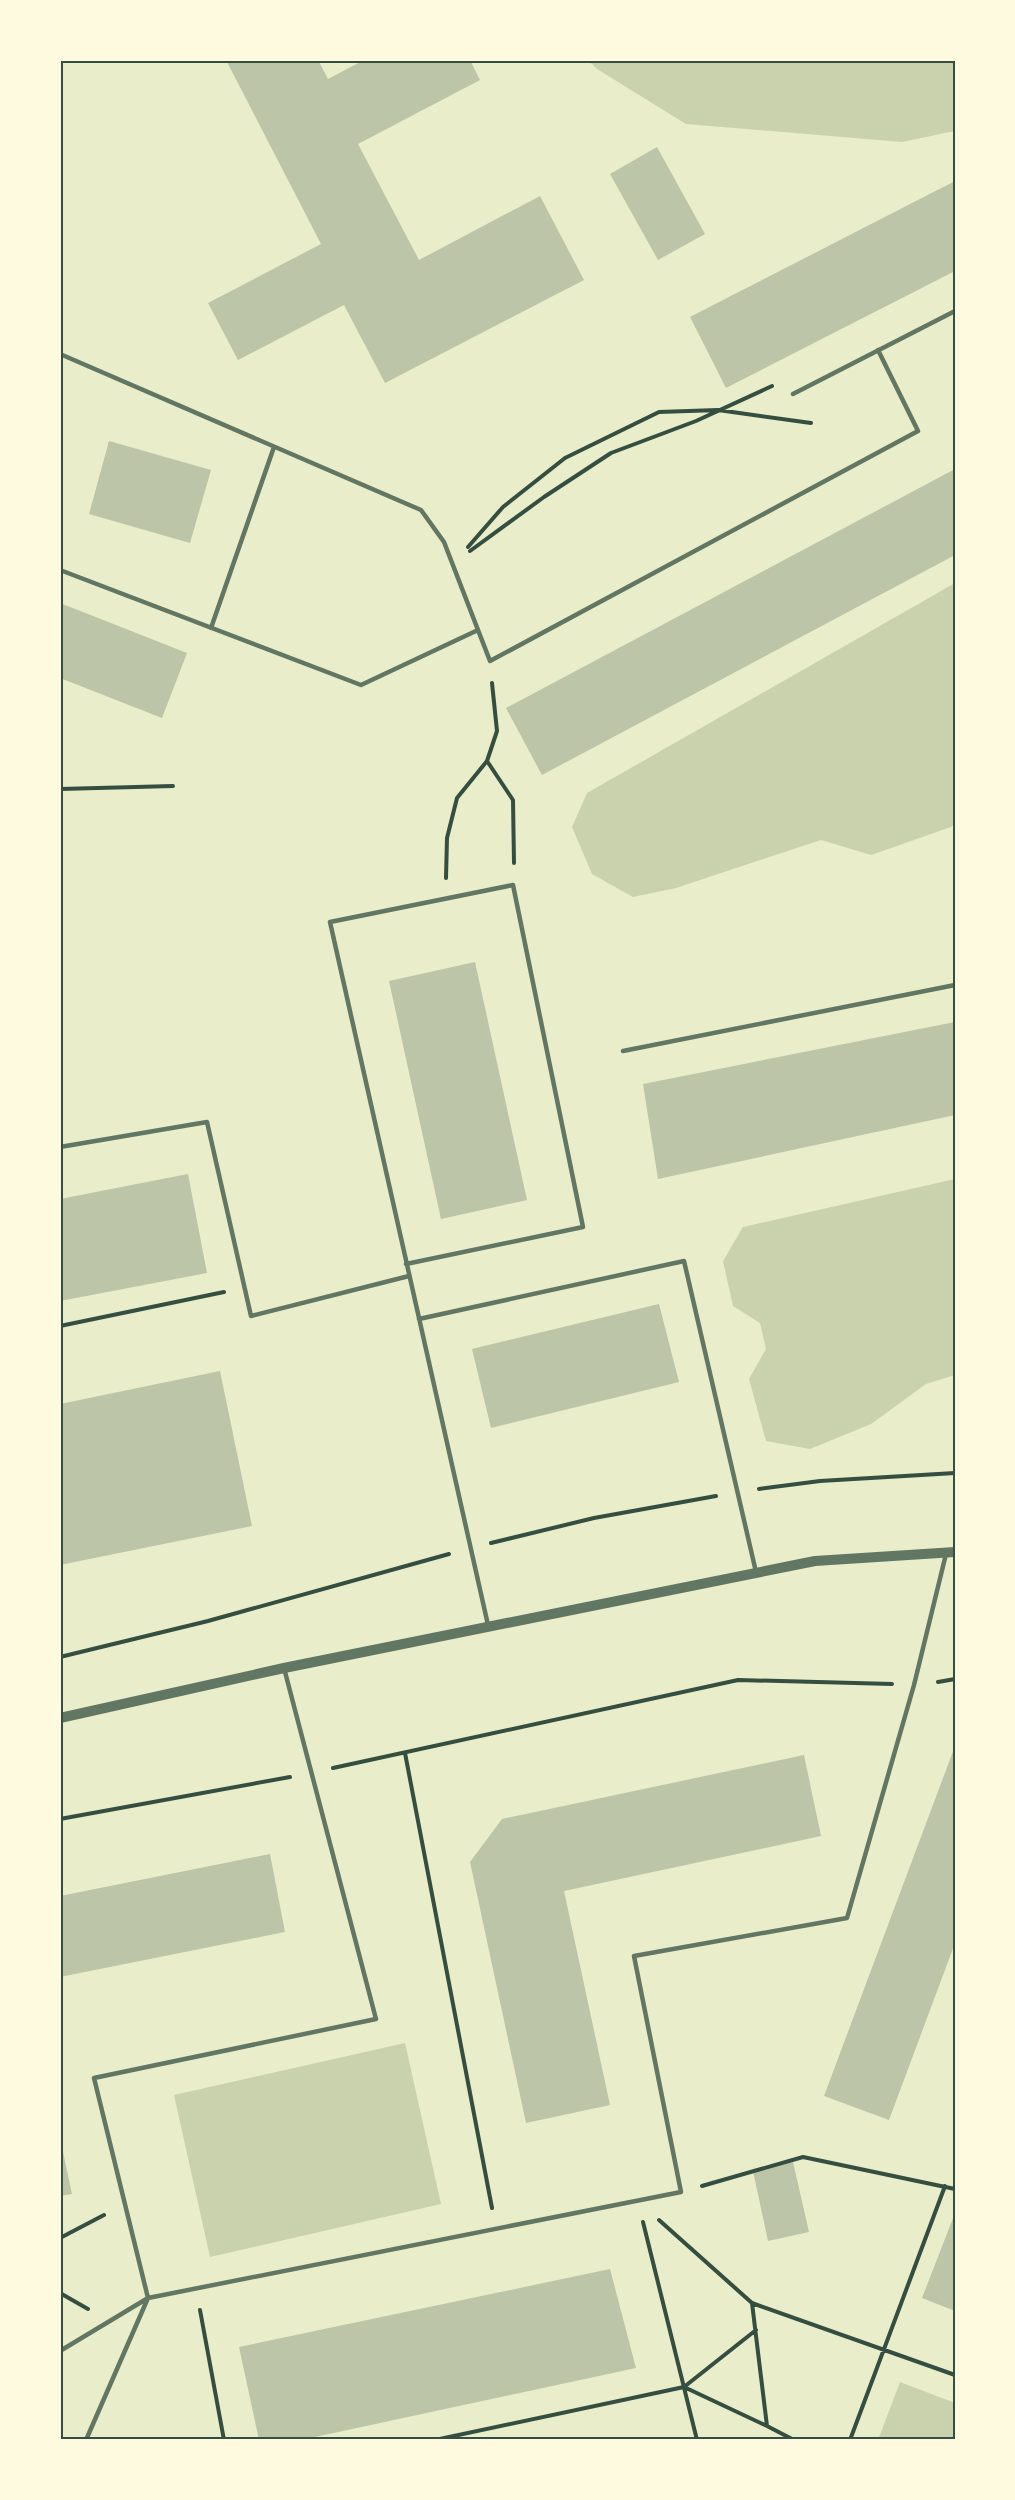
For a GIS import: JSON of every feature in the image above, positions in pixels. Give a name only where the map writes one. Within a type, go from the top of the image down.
[{"type":"street","points":[[60,1718],[284,1668],[815,1561],[951,1552]]},
{"type":"lane","points":[[793,394],[955,311]]},
{"type":"lane","points":[[60,354],[421,510],[444,542],[490,661],[918,431],[878,350]]},
{"type":"lane","points":[[211,628],[274,447]]},
{"type":"lane","points":[[60,570],[361,685],[478,630]]},
{"type":"lane","points":[[406,1264],[583,1227],[513,885],[330,922],[406,1264],[489,1627]]},
{"type":"lane","points":[[623,1051],[955,985]]},
{"type":"lane","points":[[60,1147],[207,1122],[251,1316],[409,1276]]},
{"type":"lane","points":[[419,1319],[684,1261],[756,1572]]},
{"type":"lane","points":[[60,2351],[148,2298],[681,2192],[634,1956],[847,1918],[951,1552]]},
{"type":"lane","points":[[86,2440],[148,2298],[94,2078],[376,2019],[284,1668]]},
{"type":"path","points":[[453,564],[544,497],[611,453],[718,410],[777,383],[806,387]]},
{"type":"path","points":[[453,564],[503,507],[565,458],[659,412],[718,410],[812,423]]},
{"type":"path","points":[[446,899],[447,838],[457,798],[487,760],[497,731],[490,661]]},
{"type":"path","points":[[487,760],[513,800],[513,885]]},
{"type":"path","points":[[60,790],[173,786]]},
{"type":"path","points":[[60,1326],[245,1288]]},
{"type":"path","points":[[60,1657],[208,1621],[471,1548],[594,1518],[737,1492],[820,1481],[955,1473]]},
{"type":"path","points":[[60,1819],[312,1773],[738,1680],[914,1685]]},
{"type":"path","points":[[405,1753],[496,2230]]},
{"type":"path","points":[[681,2192],[803,2157],[955,2189]]},
{"type":"path","points":[[850,2440],[945,2186]]},
{"type":"path","points":[[638,2201],[752,2303],[955,2375]]},
{"type":"path","points":[[638,2201],[697,2440]]},
{"type":"path","points":[[60,2238],[125,2204]]},
{"type":"path","points":[[196,2289],[224,2440]]},
{"type":"path","points":[[752,2303],[767,2426]]},
{"type":"path","points":[[435,2440],[684,2387],[756,2330]]},
{"type":"path","points":[[684,2387],[794,2440]]},
{"type":"green space","points":[[588,60],[955,60],[955,131],[902,142],[686,124],[597,69]]},
{"type":"green space","points":[[955,583],[955,823],[951,827],[871,855],[821,840],[676,888],[633,897],[592,874],[572,827],[587,793]]},
{"type":"green space","points":[[955,1179],[955,1375],[926,1384],[871,1424],[810,1449],[766,1441],[749,1379],[766,1349],[760,1323],[733,1306],[723,1261],[743,1227]]},
{"type":"green space","points":[[405,2043],[441,2204],[210,2257],[174,2095]]},
{"type":"green space","points":[[900,2382],[955,2403],[955,2440],[878,2440]]},
{"type":"building","points":[[226,60],[318,60],[328,79],[364,60],[470,60],[480,80],[358,144],[419,260],[540,196],[584,280],[385,383],[344,305],[238,360],[208,303],[321,244]]},
{"type":"building","points":[[657,147],[705,234],[658,260],[610,174]]},
{"type":"building","points":[[955,181],[955,271],[726,388],[690,317]]},
{"type":"building","points":[[109,441],[211,470],[190,543],[89,514]]},
{"type":"building","points":[[955,469],[955,555],[542,775],[506,708]]},
{"type":"building","points":[[60,603],[187,653],[162,718],[60,678]]},
{"type":"building","points":[[475,962],[527,1200],[441,1219],[389,981]]},
{"type":"building","points":[[955,1022],[955,1115],[658,1179],[643,1084]]},
{"type":"building","points":[[188,1174],[207,1273],[60,1301],[60,1199]]},
{"type":"building","points":[[659,1304],[679,1382],[491,1428],[472,1349]]},
{"type":"building","points":[[220,1371],[252,1526],[60,1565],[60,1404]]},
{"type":"building","points":[[955,1746],[955,1943],[889,2120],[824,2096]]},
{"type":"building","points":[[804,1755],[821,1836],[564,1891],[610,2105],[526,2123],[470,1862],[502,1819]]},
{"type":"building","points":[[270,1854],[285,1932],[60,1977],[60,1896]]},
{"type":"building","points":[[60,2138],[72,2194],[60,2196]]},
{"type":"building","points":[[793,2162],[809,2232],[768,2241],[753,2171]]},
{"type":"building","points":[[955,2213],[955,2311],[922,2298]]},
{"type":"building","points":[[610,2269],[636,2368],[301,2440],[259,2440],[239,2347]]}]
